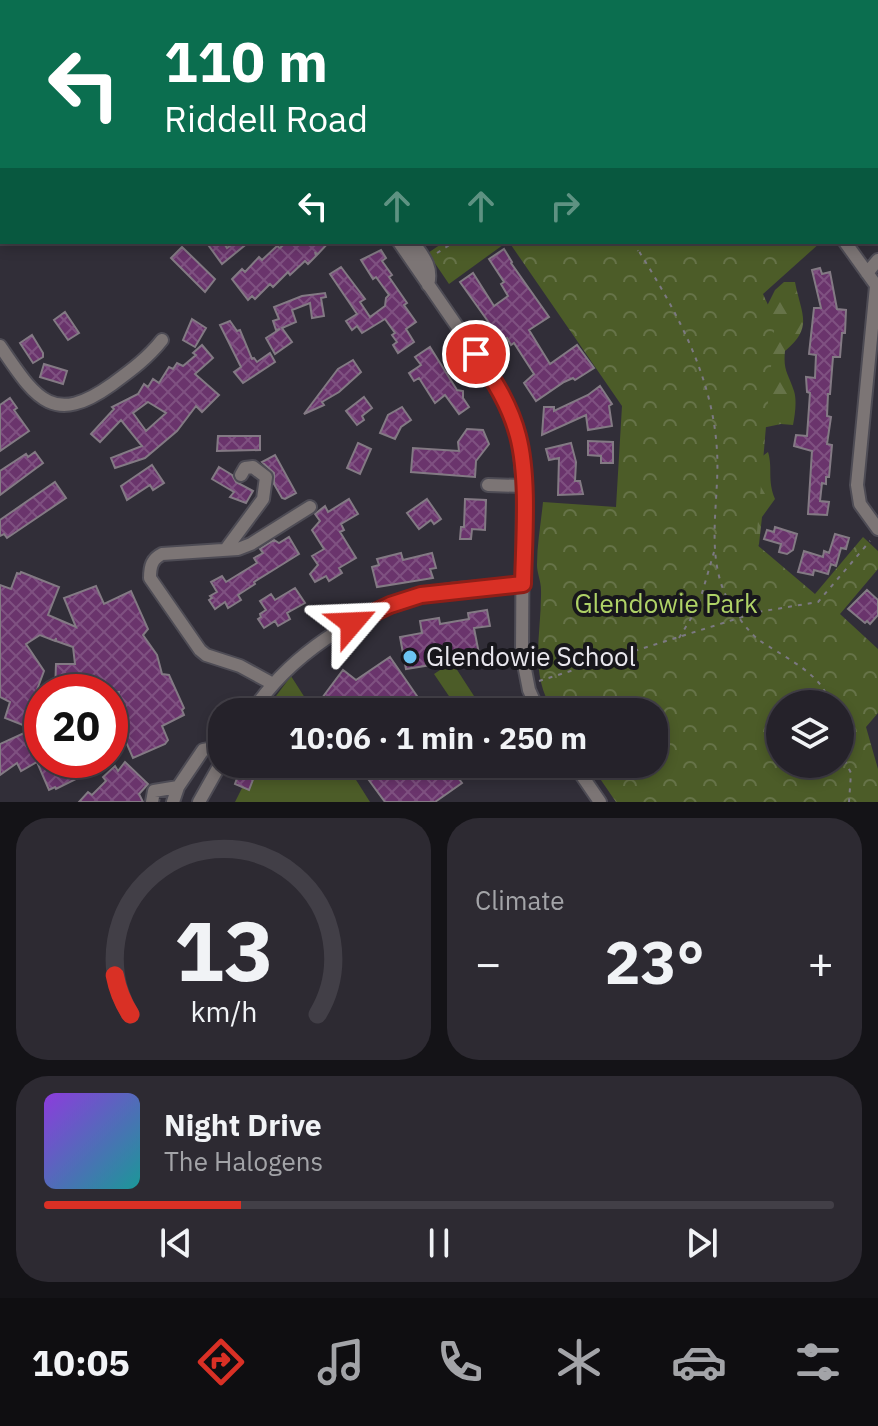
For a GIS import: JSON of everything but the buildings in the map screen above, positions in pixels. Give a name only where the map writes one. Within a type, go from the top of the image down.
[{"type":"street","points":[[400,244],[492,377],[506,402],[519,439],[523,486],[522,654],[525,677],[533,698]]},
{"type":"street","points":[[414,244],[426,260],[430,275],[428,285]]},
{"type":"street","points":[[846,244],[877,287],[857,485],[860,504],[878,529]]},
{"type":"street","points":[[867,273],[878,260]]},
{"type":"street","points":[[0,346],[24,380],[40,396],[53,403],[77,405],[90,400],[148,357],[162,340]]},
{"type":"street","points":[[226,549],[263,499],[266,490],[266,477],[253,467],[245,468],[241,475]]},
{"type":"street","points":[[488,485],[523,486]]},
{"type":"street","points":[[273,684],[200,650],[150,578],[150,567],[162,554],[238,549],[310,507]]},
{"type":"street","points":[[262,698],[273,684],[309,653],[352,623],[390,605],[447,591],[523,584]]},
{"type":"street","points":[[173,802],[178,787],[203,750],[208,749]]},
{"type":"street","points":[[199,802],[212,778]]},
{"type":"street","points":[[584,778],[600,802]]},
{"type":"street","points":[[152,802],[154,791],[178,787]]},
{"type":"path","points":[[426,260],[451,244]]},
{"type":"path","points":[[633,244],[685,331],[710,404],[717,449],[715,551],[726,596],[759,640],[806,671],[822,690]]},
{"type":"path","points":[[638,244],[640,253]]},
{"type":"path","points":[[538,681],[758,612],[818,602],[870,541]]},
{"type":"path","points":[[679,638],[698,607],[715,551]]},
{"type":"path","points":[[849,802],[851,778]]},
{"type":"green space","points":[[441,244],[504,244],[449,284],[428,253]]},
{"type":"green space","name":"Glendowie Park","points":[[510,244],[819,244],[763,294],[775,320],[756,544],[815,594],[863,537],[878,551],[878,569],[840,614],[878,649],[878,713],[866,727],[878,769],[878,802],[616,802],[600,778],[668,778],[668,698],[547,698],[541,683],[538,652],[541,590],[537,557],[543,502],[616,507],[622,406]]},
{"type":"green space","points":[[784,282],[795,282],[803,320],[800,335],[785,351],[785,368],[796,403],[793,425],[762,428],[766,308],[775,290]]},
{"type":"green space","points":[[768,452],[775,499],[762,517],[756,554],[756,461]]},
{"type":"green space","points":[[452,662],[474,696],[450,698],[434,674]]},
{"type":"green space","points":[[291,676],[305,698],[274,698]]},
{"type":"green space","points":[[247,778],[355,778],[370,802],[235,802]]},
{"type":"place","name":"Glendowie School","points":[[410,657]]},
{"type":"route","points":[[352,623],[421,595],[523,584],[523,473],[519,439],[506,402],[476,354]]}]
